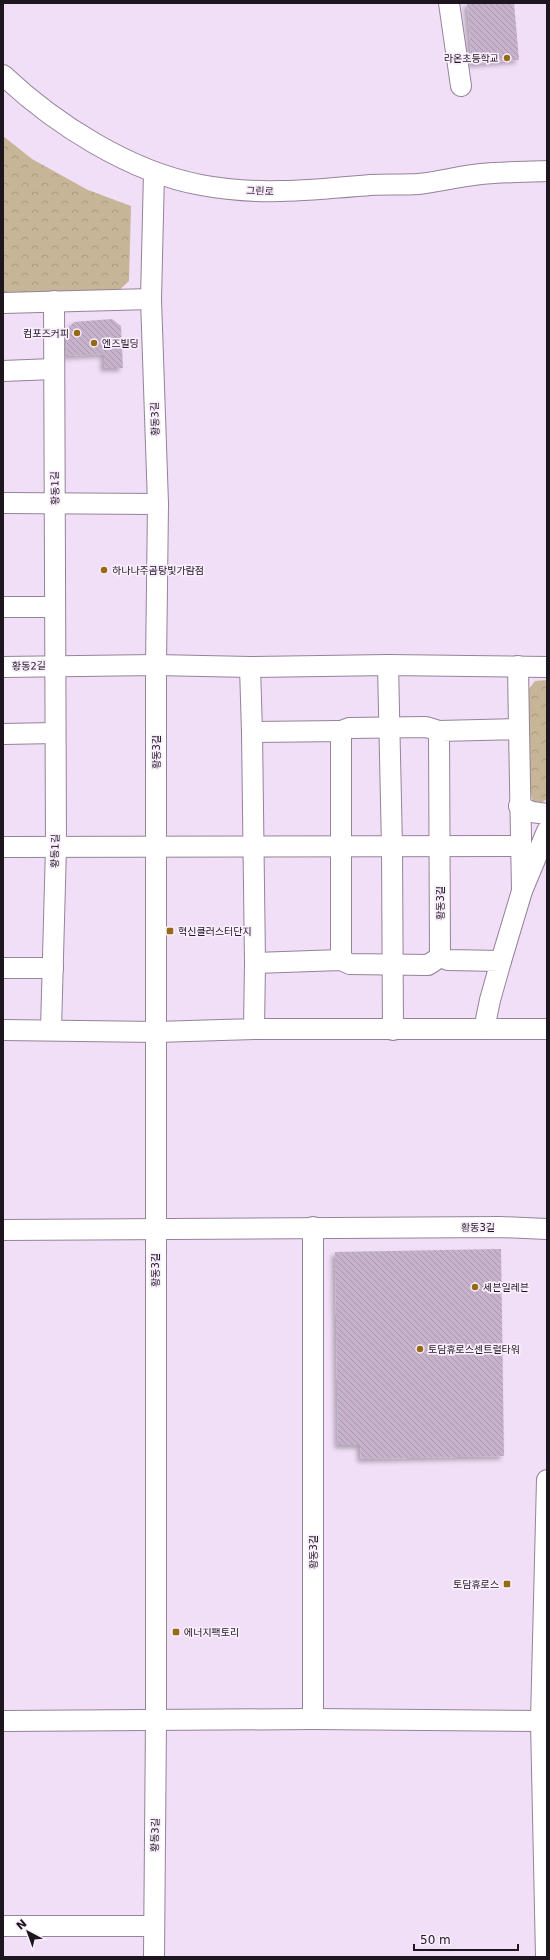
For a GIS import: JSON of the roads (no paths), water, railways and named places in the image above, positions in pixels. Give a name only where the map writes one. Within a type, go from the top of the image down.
[{"type":"street","points":[[449,3],[462,86]]},
{"type":"street","name":"그린로","points":[[3,75],[23,94],[71,129],[154,173],[201,185],[243,190],[294,192],[376,184],[418,184],[480,174],[547,171]]},
{"type":"street","name":"황동3길","points":[[154,173],[151,299],[158,504],[156,664],[156,1720],[153,1926],[154,1957]]},
{"type":"street","points":[[3,303],[151,299]]},
{"type":"street","name":"황동1길","points":[[51,1030],[56,847],[53,369],[54,301]]},
{"type":"street","points":[[3,371],[53,369]]},
{"type":"street","points":[[3,503],[158,504]]},
{"type":"street","points":[[3,607],[54,607]]},
{"type":"street","points":[[156,664],[250,667],[547,667]]},
{"type":"street","name":"황동2길","points":[[3,666],[156,664]]},
{"type":"street","points":[[388,666],[392,847],[393,1030]]},
{"type":"street","points":[[484,1029],[490,1000],[501,961],[538,844],[519,806],[518,666]]},
{"type":"street","points":[[250,667],[254,847],[254,1029]]},
{"type":"street","points":[[252,732],[341,731],[349,728],[426,727],[439,730],[519,729]]},
{"type":"street","name":"황동3길","points":[[439,730],[440,957]]},
{"type":"street","points":[[341,731],[341,960]]},
{"type":"street","points":[[3,734],[55,733]]},
{"type":"street","points":[[519,806],[532,812],[547,814]]},
{"type":"street","points":[[3,847],[392,847],[538,844]]},
{"type":"street","points":[[255,963],[341,960],[350,964],[428,965],[440,957],[448,960],[501,961]]},
{"type":"street","points":[[3,968],[53,968]]},
{"type":"street","points":[[3,1030],[157,1032],[254,1029],[547,1029]]},
{"type":"street","name":"황동3길","points":[[313,1227],[313,1719]]},
{"type":"street","name":"황동3길","points":[[3,1230],[313,1227],[500,1227],[547,1229]]},
{"type":"street","points":[[546,1957],[541,1721],[547,1480]]},
{"type":"street","points":[[3,1721],[313,1719],[541,1721]]},
{"type":"street","points":[[3,1926],[153,1926]]},
{"type":"place","name":"라온초등학교","points":[[507,58]]},
{"type":"place","name":"컴포즈커피","points":[[77,333]]},
{"type":"place","name":"엔즈빌딩","points":[[94,343]]},
{"type":"place","name":"하나나주곰탕빛가람점","points":[[104,570]]},
{"type":"place","name":"혁신클러스터단지","points":[[170,931]]},
{"type":"place","name":"세븐일레븐","points":[[475,1287]]},
{"type":"place","name":"토담휴로스센트럴타워","points":[[420,1349]]},
{"type":"place","name":"토담휴로스","points":[[507,1584]]},
{"type":"place","name":"에너지팩토리","points":[[176,1632]]}]
